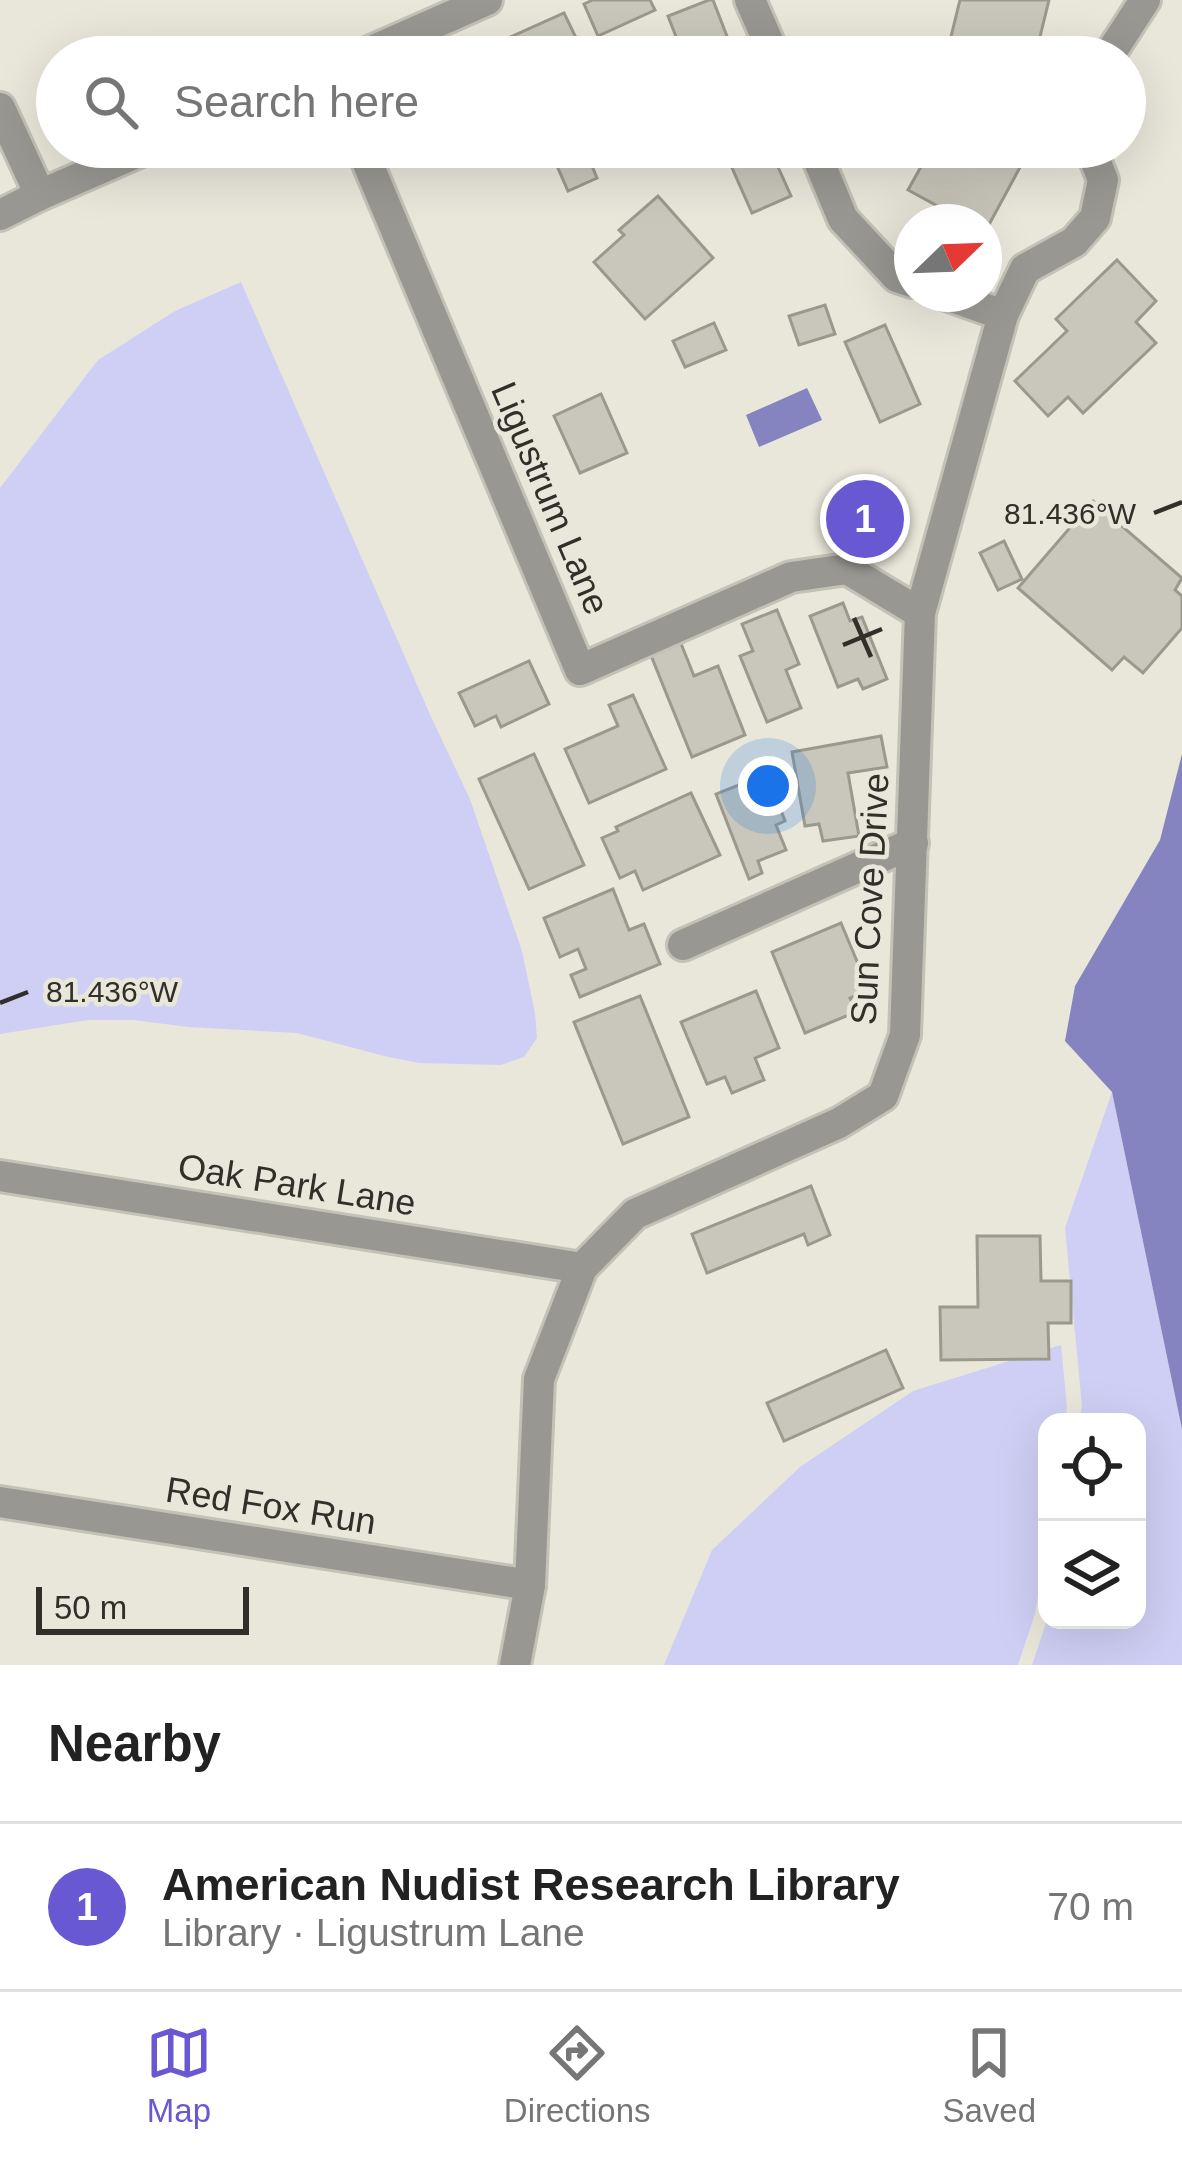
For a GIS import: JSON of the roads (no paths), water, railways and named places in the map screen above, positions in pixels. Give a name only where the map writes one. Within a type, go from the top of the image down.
[{"type":"street","points":[[406,36],[487,0]]},
{"type":"street","points":[[750,0],[766,36]]},
{"type":"street","points":[[1122,36],[1145,0]]},
{"type":"street","points":[[0,108],[40,195]]},
{"type":"street","points":[[0,215],[102,168]]},
{"type":"street","name":"Ligustrum Lane","points":[[370,168],[580,670],[790,577],[848,568],[920,613]]},
{"type":"street","points":[[822,168],[843,219],[894,275]]},
{"type":"street","name":"Sun Cove Drive","points":[[515,1665],[530,1585],[539,1379],[582,1268],[635,1214],[839,1123],[883,1096],[905,1034],[920,613],[1003,316],[1025,269],[1074,242],[1095,218],[1103,180],[1098,168]]},
{"type":"street","points":[[992,312],[1003,316]]},
{"type":"street","points":[[682,945],[914,844]]},
{"type":"street","name":"Oak Park Lane","points":[[0,1176],[582,1268]]},
{"type":"street","name":"Red Fox Run","points":[[0,1502],[530,1585]]},
{"type":"place","name":"American Nudist Research Library","points":[[865,519]]}]
